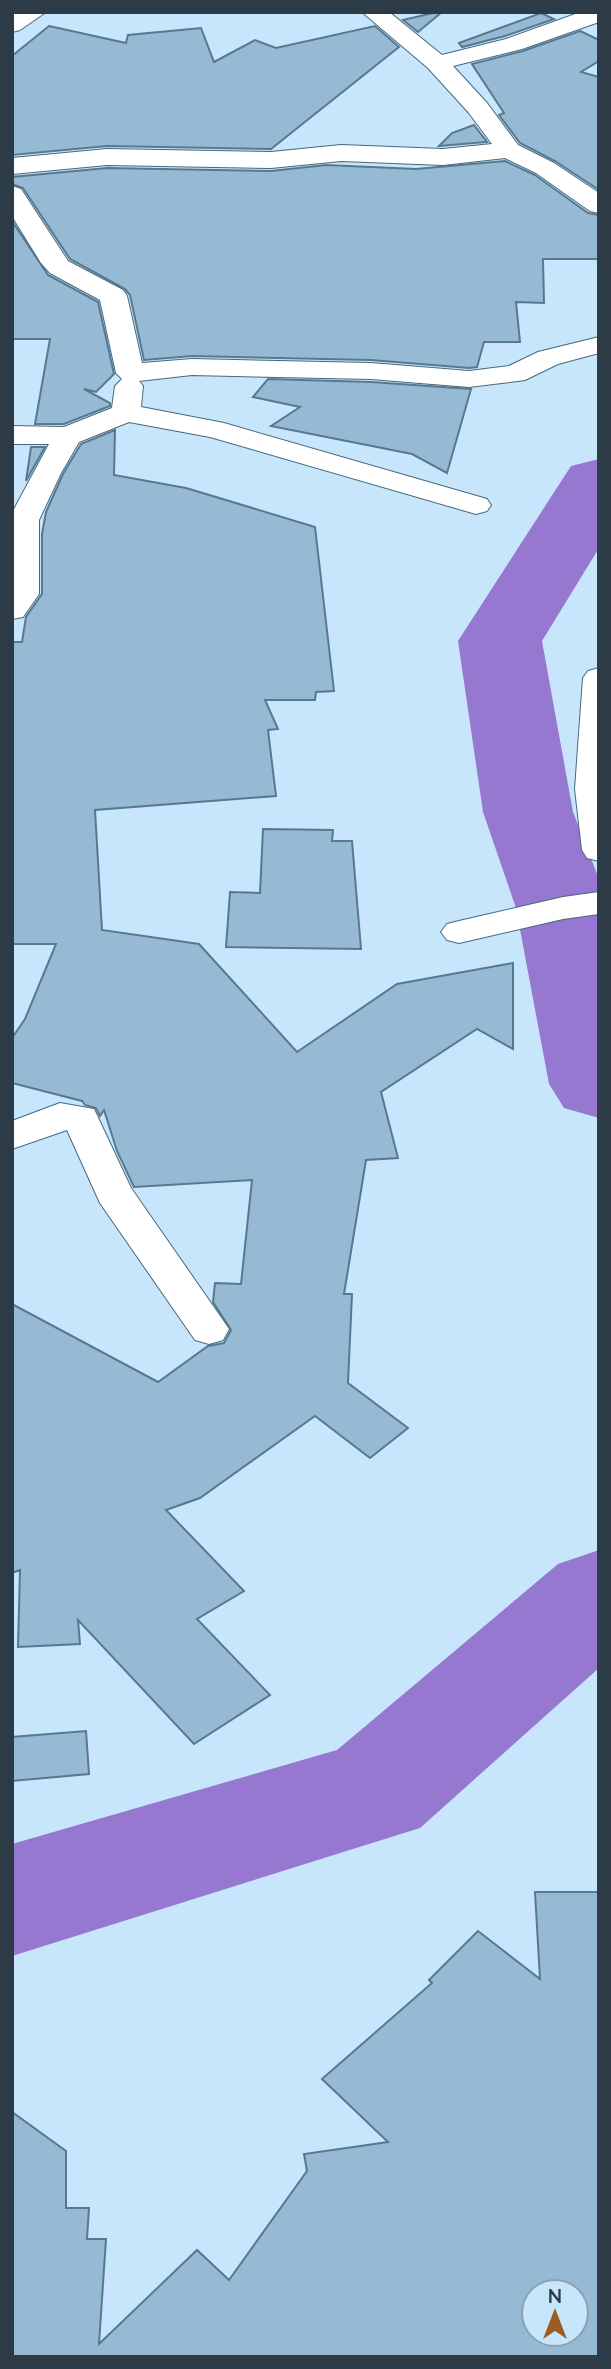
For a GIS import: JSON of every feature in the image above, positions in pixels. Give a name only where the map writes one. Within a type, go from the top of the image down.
[{"type":"street","points":[[12,25],[34,12]]},
{"type":"street","points":[[374,12],[437,62],[478,108],[509,150],[545,168],[599,205]]},
{"type":"street","points":[[437,62],[513,44],[597,16]]},
{"type":"street","points":[[12,166],[107,157],[271,160],[341,153],[443,157],[509,150]]},
{"type":"street","points":[[12,194],[50,257],[59,267],[113,296],[130,373],[126,413]]},
{"type":"street","points":[[130,373],[192,367],[371,371],[469,379],[515,374],[548,358],[599,345]]},
{"type":"street","points":[[12,435],[68,436],[126,413],[214,429],[476,505]]},
{"type":"street","points":[[12,610],[24,593],[24,520],[46,473],[68,436]]},
{"type":"street","points":[[599,678],[594,724],[594,813],[599,850]]},
{"type":"street","points":[[459,932],[563,908],[599,903]]},
{"type":"street","points":[[12,1136],[60,1116],[80,1118],[114,1192],[209,1329]]},
{"type":"building","points":[[442,12],[418,32],[403,20]]},
{"type":"building","points":[[541,13],[554,19],[462,47],[459,43]]},
{"type":"building","points":[[49,26],[126,43],[128,35],[201,28],[214,62],[255,40],[276,48],[375,26],[399,47],[271,149],[107,146],[12,155],[12,56]]},
{"type":"building","points":[[580,31],[599,40],[599,61],[581,72],[599,77],[599,190],[555,161],[520,143],[499,115],[504,113],[472,64],[523,51]]},
{"type":"building","points":[[474,125],[487,142],[439,146],[452,133]]},
{"type":"building","points":[[505,161],[535,175],[588,213],[599,215],[599,259],[543,259],[544,303],[516,302],[520,342],[484,342],[477,367],[469,368],[371,360],[192,356],[144,360],[130,295],[125,289],[70,259],[23,188],[12,184],[12,177],[107,168],[271,171],[326,165],[416,169]]},
{"type":"building","points":[[12,221],[48,275],[98,302],[114,374],[96,392],[84,389],[110,403],[110,406],[64,424],[35,424],[50,339],[12,339]]},
{"type":"building","points":[[268,379],[471,389],[447,473],[412,454],[271,426],[300,407],[253,397]]},
{"type":"building","points":[[115,430],[114,475],[186,488],[315,527],[334,691],[316,692],[315,700],[265,700],[278,729],[268,730],[276,796],[95,810],[102,930],[199,944],[297,1052],[397,984],[513,963],[513,1049],[477,1029],[381,1092],[398,1158],[366,1160],[344,1294],[352,1294],[348,1383],[408,1428],[370,1458],[315,1416],[200,1498],[166,1510],[244,1591],[197,1619],[270,1695],[194,1744],[78,1620],[80,1644],[18,1647],[20,1570],[12,1573],[12,1304],[158,1382],[208,1346],[224,1343],[231,1330],[213,1302],[215,1283],[241,1284],[252,1180],[134,1187],[117,1151],[104,1110],[100,1116],[96,1108],[85,1105],[82,1101],[12,1083],[12,1038],[25,1019],[56,944],[12,944],[12,642],[22,642],[26,617],[42,594],[42,534],[46,512],[63,474],[81,444]]},
{"type":"building","points":[[31,447],[45,447],[26,481]]},
{"type":"building","points":[[263,829],[333,830],[332,841],[352,841],[361,949],[226,947],[230,892],[260,893]]},
{"type":"building","points":[[86,1731],[89,1774],[12,1781],[12,1737]]},
{"type":"building","points":[[535,1892],[599,1892],[599,2357],[12,2357],[12,2112],[66,2151],[66,2208],[89,2208],[87,2239],[106,2239],[99,2344],[197,2250],[229,2280],[307,2171],[304,2154],[388,2142],[322,2079],[432,1983],[429,1980],[478,1931],[540,1979]]},
{"type":"waterway","points":[[599,483],[500,641],[528,812],[563,908],[599,1084]]},
{"type":"waterway","points":[[12,1900],[376,1791],[599,1597]]}]
